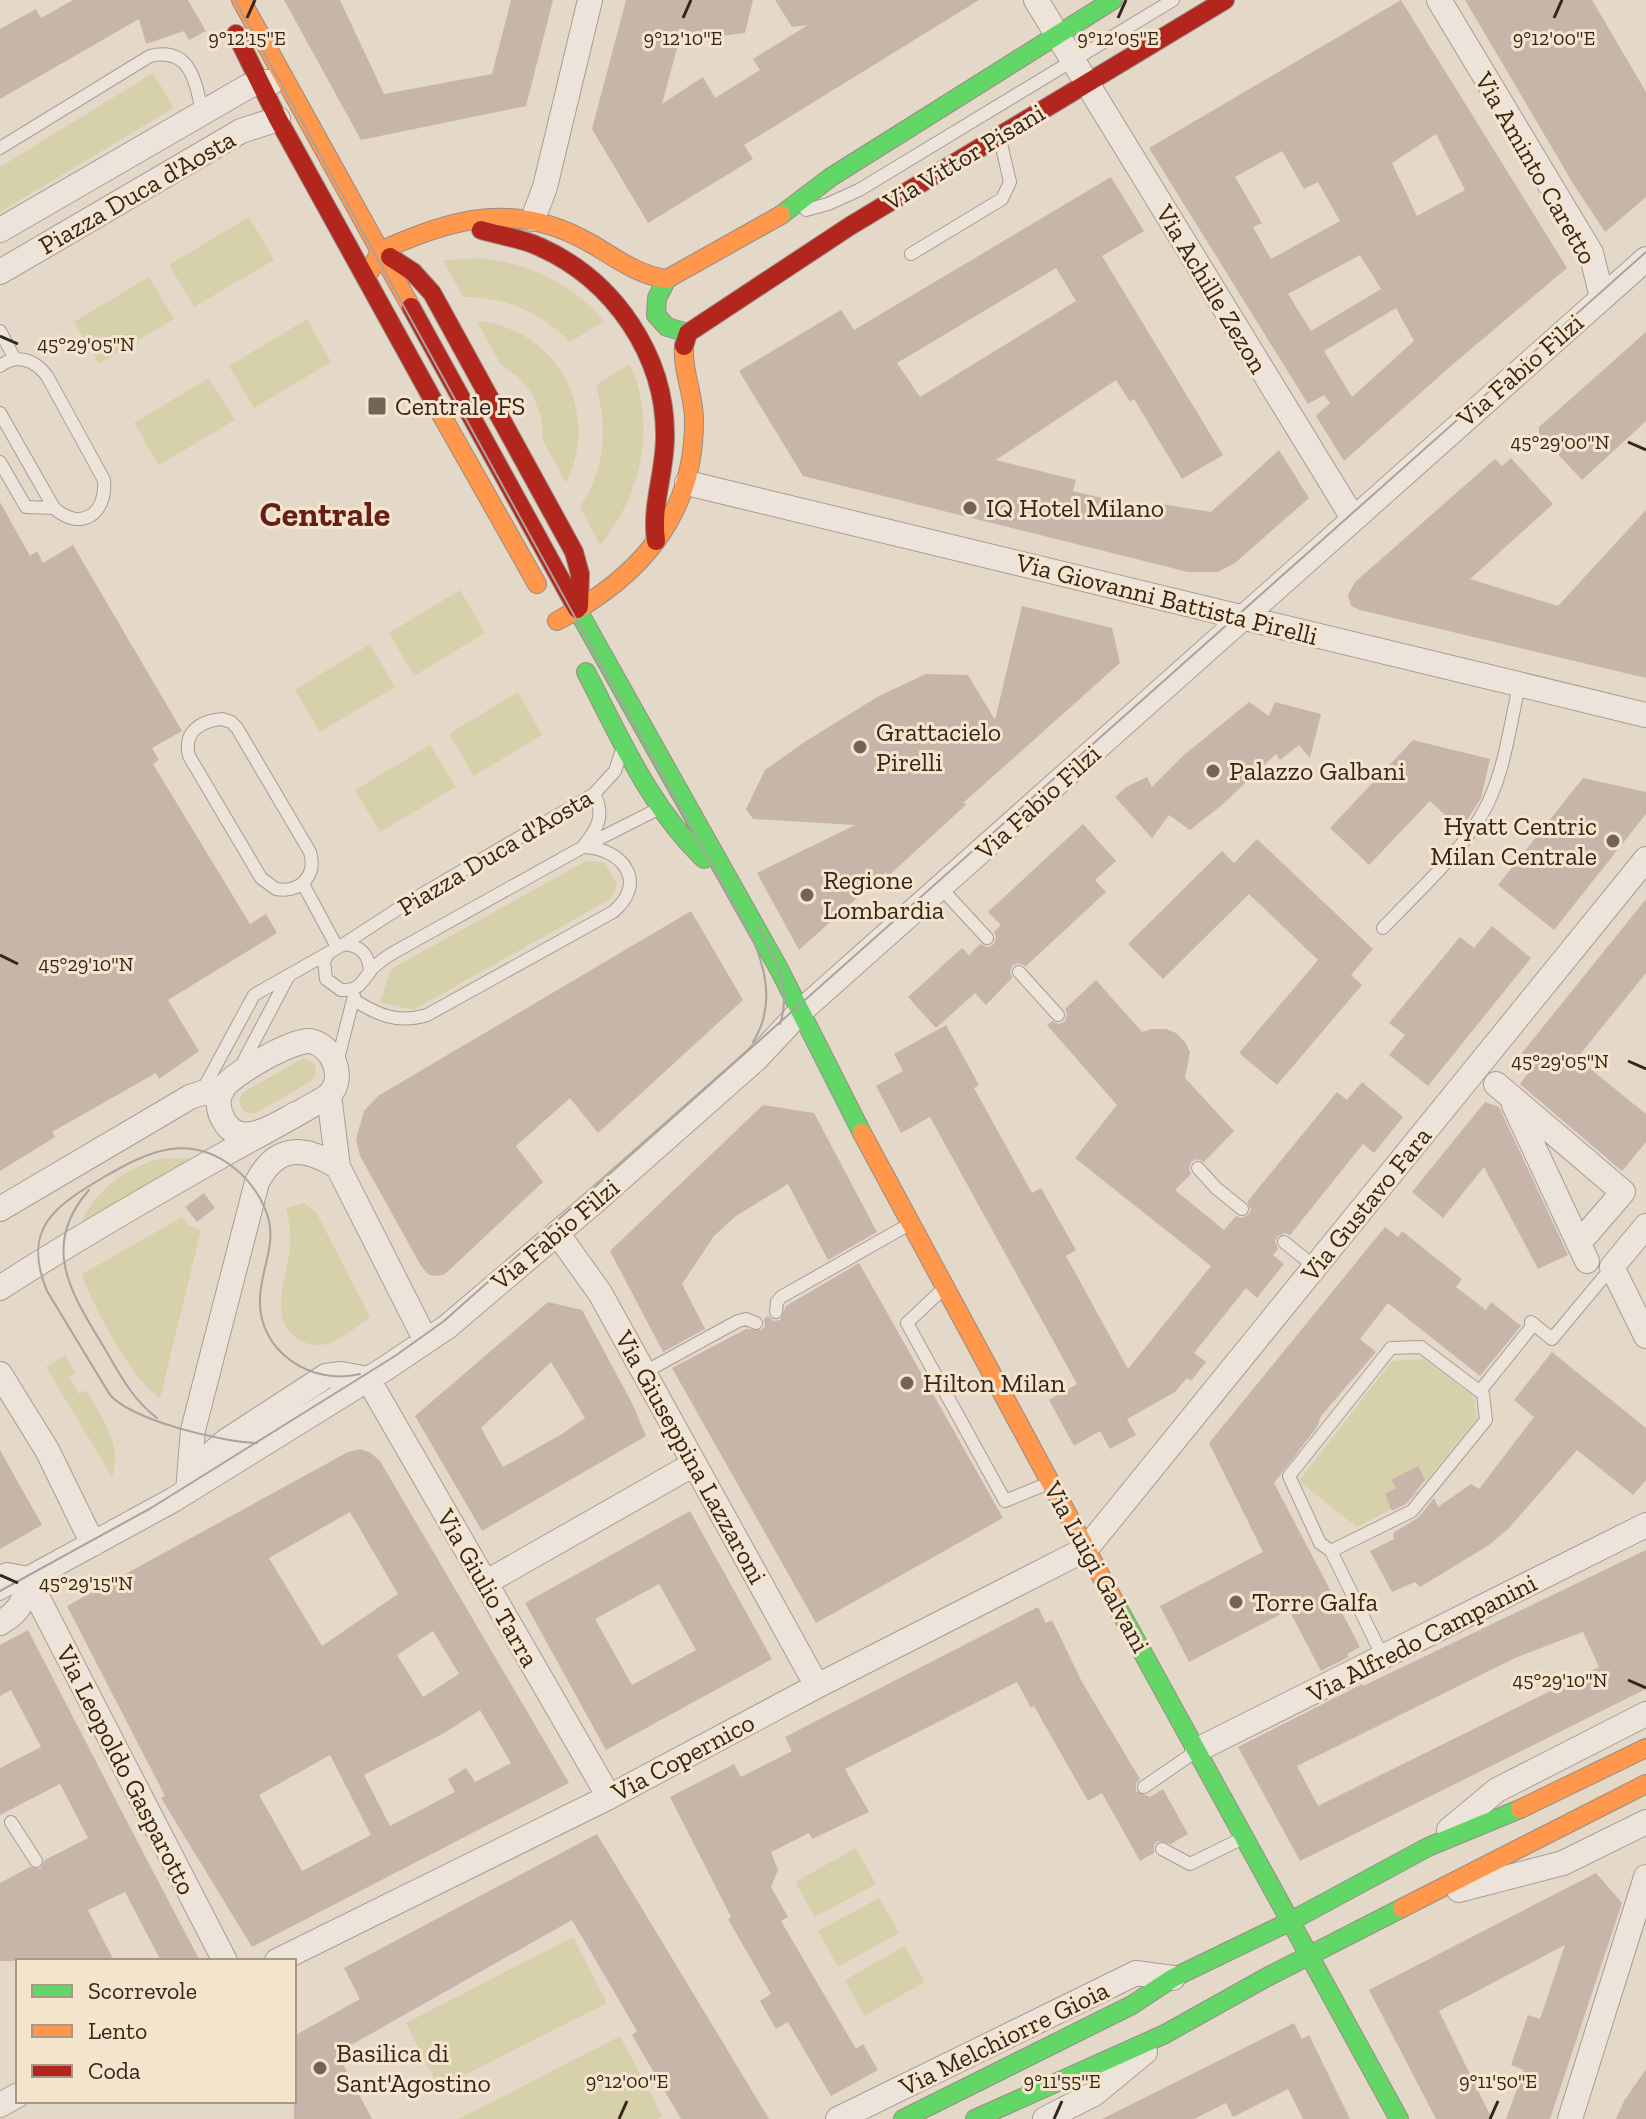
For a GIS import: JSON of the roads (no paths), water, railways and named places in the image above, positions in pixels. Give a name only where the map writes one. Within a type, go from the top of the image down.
[{"type":"street","points":[[241,0],[380,251],[422,280],[447,320],[574,552],[580,574],[578,611],[800,1012]]},
{"type":"street","points":[[533,219],[547,181],[590,0]]},
{"type":"street","name":"Via Achille Zezon","points":[[1036,0],[1353,518]]},
{"type":"street","name":"Via Vittor Pisani","points":[[672,276],[780,216],[826,180],[1113,0]]},
{"type":"street","name":"Via Vittor Pisani","points":[[688,333],[832,237],[1225,0]]},
{"type":"street","name":"Via Aminto Caretto","points":[[1439,0],[1591,253],[1602,297]]},
{"type":"street","points":[[228,16],[278,119],[554,615],[578,611],[623,581],[656,541],[687,483],[695,425],[692,393],[683,360],[684,341],[688,333],[670,330],[655,314],[656,298],[672,276]]},
{"type":"street","name":"Piazza Duca d'Aosta","points":[[0,230],[259,82],[287,81]]},
{"type":"street","name":"Piazza Duca d'Aosta","points":[[0,272],[241,131],[278,119]]},
{"type":"street","points":[[367,282],[380,251],[418,233],[454,222],[494,215],[533,219],[580,238],[643,274],[672,276]]},
{"type":"street","points":[[454,222],[538,246],[558,257],[601,288],[637,333],[658,381],[665,428],[663,460],[653,501],[656,541]]},
{"type":"street","name":"Via Fabio Filzi","points":[[93,1544],[254,1450],[447,1327],[767,1049],[800,1012],[1602,297],[1635,283],[1646,259]]},
{"type":"street","name":"Via Giovanni Battista Pirelli","points":[[687,483],[1646,715]]},
{"type":"street","points":[[579,660],[658,809],[687,843],[729,880]]},
{"type":"street","name":"Piazza Duca d'Aosta","points":[[658,809],[682,797]]},
{"type":"street","name":"Via Gustavo Fara","points":[[1086,1549],[1646,859]]},
{"type":"street","name":"Via Luigi Galvani","points":[[800,1012],[1086,1549],[1399,2119]]},
{"type":"street","points":[[0,1209],[180,1103],[219,1087],[300,1041],[314,1042],[324,1047],[336,1066],[333,1089],[329,1095],[46,1258],[0,1288]]},
{"type":"street","points":[[219,1087],[221,1115],[227,1125],[240,1134],[254,1135],[296,1114]]},
{"type":"street","points":[[1503,1090],[1623,1192],[1583,1252],[1503,1090]]},
{"type":"street","points":[[329,1095],[338,1167],[426,1341]]},
{"type":"street","points":[[189,1488],[193,1430],[257,1182],[270,1163],[284,1153],[314,1156],[338,1167]]},
{"type":"street","points":[[1646,1226],[1612,1267],[1646,1336]]},
{"type":"street","name":"Via Giuseppina Lazzaroni","points":[[557,1233],[591,1277],[817,1686]]},
{"type":"street","points":[[0,1374],[47,1450],[93,1544],[28,1579],[7,1575],[0,1579]]},
{"type":"street","points":[[189,1488],[201,1463],[226,1441],[326,1376],[341,1374],[368,1379]]},
{"type":"street","name":"Via Giulio Tarra","points":[[368,1379],[609,1797]]},
{"type":"street","points":[[485,1583],[694,1464]]},
{"type":"street","name":"Via Alfredo Campanini","points":[[1197,1750],[1646,1525]]},
{"type":"street","name":"Via Copernico","points":[[281,1959],[609,1797],[817,1686],[1086,1549]]},
{"type":"street","points":[[0,1623],[22,1604],[28,1579]]},
{"type":"street","name":"Via Leopoldo Gasparotto","points":[[28,1579],[224,1959]]},
{"type":"street","name":"Via Melchiorre Gioia","points":[[1428,1847],[1497,1790],[1646,1714]]},
{"type":"street","name":"Via Melchiorre Gioia","points":[[903,2119],[1132,2005],[1173,1978],[1291,1921],[1428,1847],[1516,1811],[1646,1748]]},
{"type":"street","points":[[975,2119],[1165,2034],[1309,1955],[1646,1784]]},
{"type":"street","points":[[1422,1899],[1563,1863],[1646,1822]]},
{"type":"street","points":[[1570,2119],[1632,1936],[1646,1877]]},
{"type":"street","name":"Via Melchiorre Gioia","points":[[838,2119],[1136,1973],[1173,1978]]},
{"type":"street","points":[[1045,2119],[1101,2089],[1165,2034]]},
{"type":"lane","name":"Via Vittor Pisani","points":[[780,216],[819,207],[847,196],[1173,0]]},
{"type":"lane","name":"Piazza Duca d'Aosta","points":[[0,148],[158,54],[172,55],[185,63],[194,78],[202,113]]},
{"type":"lane","points":[[911,254],[1002,199],[1010,182],[999,135]]},
{"type":"lane","points":[[0,331],[15,359]]},
{"type":"lane","points":[[0,366],[15,359],[36,364],[47,376],[104,480],[102,504],[91,516],[74,518],[54,508],[0,413]]},
{"type":"lane","points":[[0,462],[26,507],[54,508]]},
{"type":"lane","points":[[1383,928],[1454,852],[1482,816],[1498,779],[1519,686]]},
{"type":"lane","points":[[222,719],[237,728],[310,852],[312,870],[303,884],[282,890],[269,886],[261,878],[189,756],[188,740],[201,723],[222,719]]},
{"type":"lane","name":"Piazza Duca d'Aosta","points":[[219,1087],[254,995],[594,794],[615,771],[623,742]]},
{"type":"lane","points":[[583,847],[595,831],[600,816],[594,794]]},
{"type":"lane","name":"Piazza Duca d'Aosta","points":[[336,1066],[355,995],[370,972],[391,954],[658,809]]},
{"type":"lane","name":"Piazza Duca d'Aosta","points":[[370,972],[365,954],[359,948],[336,948],[324,961],[326,979],[355,995],[379,1016],[406,1019],[427,1015],[613,912],[626,898],[628,873],[619,858],[611,852],[583,847]]},
{"type":"lane","name":"Piazza Duca d'Aosta","points":[[303,884],[336,948]]},
{"type":"lane","points":[[941,888],[987,938]]},
{"type":"lane","points":[[1019,972],[1058,1015]]},
{"type":"lane","points":[[219,1087],[289,975]]},
{"type":"lane","points":[[1198,1168],[1242,1209]]},
{"type":"lane","points":[[776,1312],[781,1297],[911,1224]]},
{"type":"lane","points":[[1284,1242],[1315,1267]]},
{"type":"lane","points":[[1480,1391],[1532,1323],[1552,1339],[1612,1267]]},
{"type":"lane","points":[[945,1287],[907,1323],[1005,1501],[1051,1482]]},
{"type":"lane","points":[[643,1373],[738,1321],[746,1319],[756,1323]]},
{"type":"lane","points":[[1331,1551],[1412,1511],[1486,1420],[1483,1394],[1421,1347],[1391,1348],[1289,1476],[1320,1543],[1331,1551],[1383,1657]]},
{"type":"lane","points":[[0,1594],[28,1579]]},
{"type":"lane","points":[[1144,1787],[1197,1750]]},
{"type":"lane","points":[[11,1822],[36,1861]]},
{"type":"lane","points":[[1162,1849],[1190,1864],[1244,1837]]},
{"type":"tram line","points":[[235,0],[754,942],[763,967],[766,1005],[764,1018],[753,1042]]},
{"type":"tram line","points":[[0,1591],[151,1508],[395,1356],[444,1321],[1646,252]]},
{"type":"tram line","points":[[758,926],[776,961],[783,986],[780,1024]]},
{"type":"tram line","points":[[257,1443],[223,1439],[179,1428],[138,1413],[110,1395],[47,1291],[40,1269],[38,1251],[47,1221],[71,1198],[120,1168],[152,1154],[184,1148],[216,1156],[251,1184],[269,1221],[269,1251],[260,1299],[268,1335],[291,1361],[307,1370],[324,1375],[360,1374]]},
{"type":"tram line","points":[[89,1190],[74,1211],[66,1231],[63,1251],[66,1270],[72,1290],[122,1378],[157,1418]]},
{"type":"place","name":"Centrale FS","points":[[377,406]]},
{"type":"place","name":"IQ Hotel Milano","points":[[970,508]]},
{"type":"place","name":"Grattacielo Pirelli","points":[[860,747]]},
{"type":"place","name":"Palazzo Galbani","points":[[1213,771]]},
{"type":"place","name":"Hyatt Centric Milan Centrale","points":[[1613,841]]},
{"type":"place","name":"Regione Lombardia","points":[[807,895]]},
{"type":"place","name":"Hilton Milan","points":[[907,1383]]},
{"type":"place","name":"Torre Galfa","points":[[1236,1602]]},
{"type":"place","name":"Basilica di Sant'Agostino","points":[[320,2068]]},
{"type":"district","name":"Centrale","points":[[325,514]]}]
